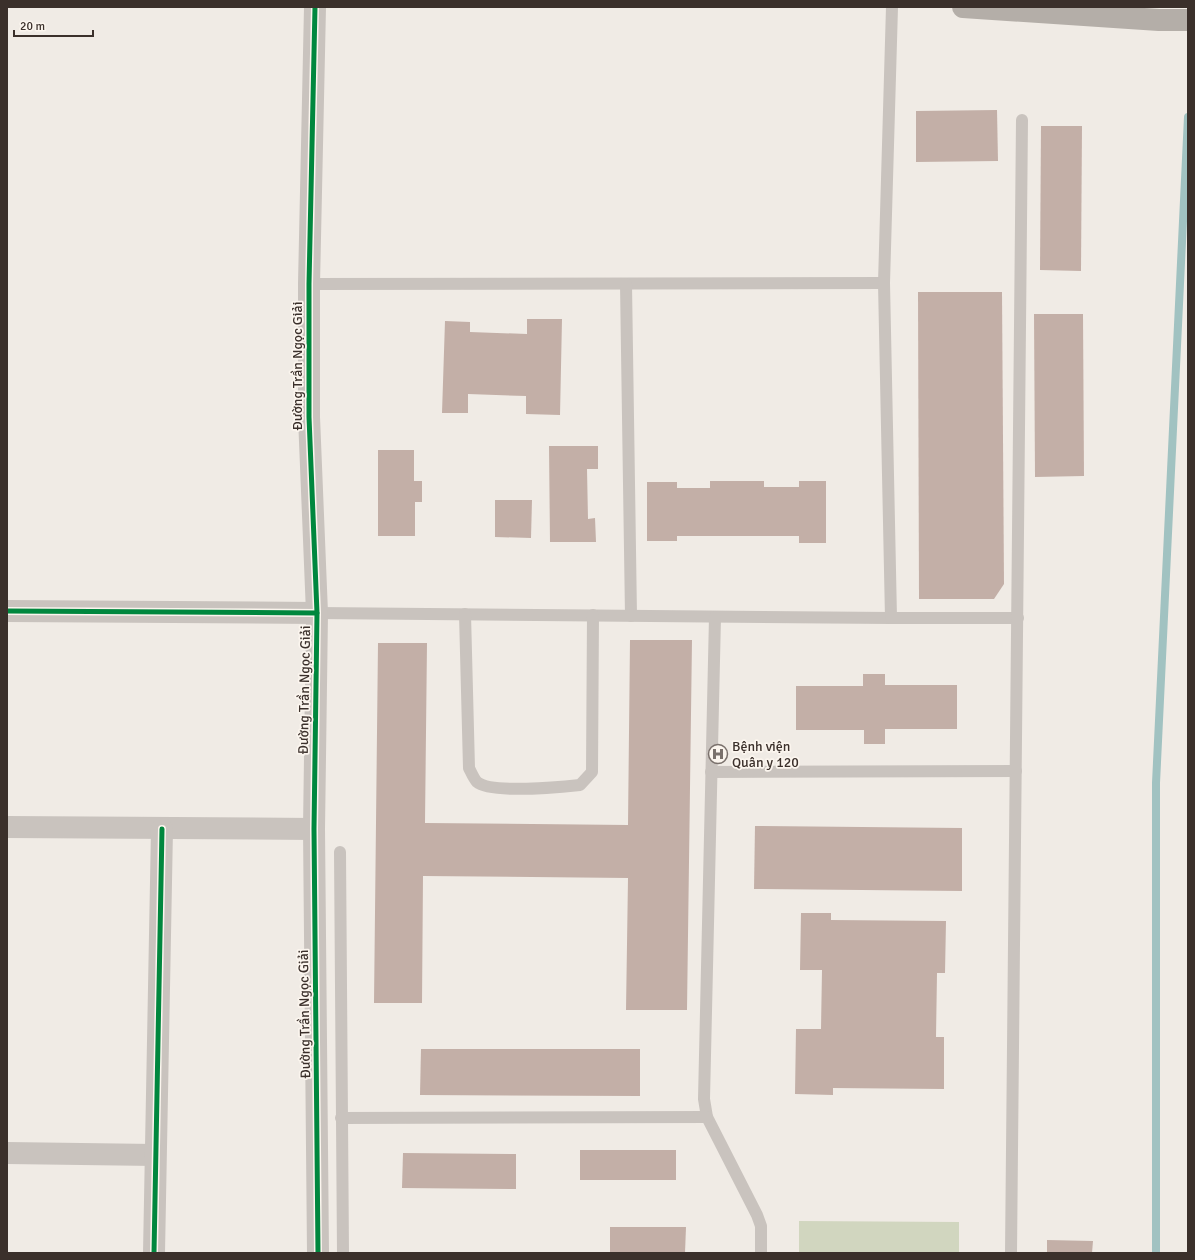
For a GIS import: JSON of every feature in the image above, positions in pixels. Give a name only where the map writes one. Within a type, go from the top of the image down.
[{"type":"highway","points":[[962,7],[1159,20],[1188,20]]},
{"type":"street","name":"Đường Trần Ngọc Giải","points":[[315,7],[309,284],[309,417],[317,613],[314,829],[318,1253]]},
{"type":"street","points":[[7,611],[317,613]]},
{"type":"street","points":[[7,827],[314,829]]},
{"type":"street","points":[[154,1253],[162,829]]},
{"type":"street","points":[[7,1153],[155,1155]]},
{"type":"lane","points":[[891,618],[885,421],[884,283],[892,7]]},
{"type":"lane","points":[[1011,1253],[1022,120]]},
{"type":"lane","points":[[309,284],[884,283]]},
{"type":"lane","points":[[626,284],[631,616]]},
{"type":"lane","points":[[317,613],[1018,618]]},
{"type":"lane","points":[[465,614],[469,768],[477,782],[492,788],[580,785],[592,772],[593,615]]},
{"type":"lane","points":[[715,616],[704,1099],[708,1117],[757,1215],[761,1226],[760,1253]]},
{"type":"lane","points":[[711,772],[1016,771]]},
{"type":"lane","points":[[340,852],[343,1253]]},
{"type":"lane","points":[[341,1118],[708,1117]]},
{"type":"green space","points":[[799,1221],[959,1222],[959,1253],[799,1253]]},
{"type":"building","points":[[997,110],[998,161],[916,162],[916,111]]},
{"type":"building","points":[[1041,126],[1082,126],[1081,271],[1040,270]]},
{"type":"building","points":[[918,292],[1002,292],[1004,584],[994,599],[919,599]]},
{"type":"building","points":[[1034,314],[1083,314],[1084,476],[1035,477]]},
{"type":"building","points":[[527,319],[562,319],[560,415],[526,414],[526,396],[468,394],[468,413],[442,413],[445,321],[470,322],[470,332],[527,334]]},
{"type":"building","points":[[549,446],[598,446],[598,469],[587,469],[588,519],[595,518],[596,542],[550,542]]},
{"type":"building","points":[[378,450],[414,450],[414,481],[422,481],[422,502],[415,502],[415,536],[378,536]]},
{"type":"building","points":[[710,481],[764,481],[764,487],[799,487],[799,481],[826,481],[826,543],[799,543],[799,536],[677,536],[677,541],[647,541],[647,482],[677,482],[677,488],[710,488]]},
{"type":"building","points":[[495,500],[532,500],[531,538],[495,537]]},
{"type":"building","points":[[630,640],[692,640],[687,1010],[626,1010],[628,878],[423,876],[422,1003],[374,1003],[378,643],[427,643],[425,823],[628,825]]},
{"type":"building","points":[[863,674],[885,674],[885,685],[957,685],[957,729],[885,729],[885,744],[864,744],[864,730],[796,730],[796,686],[863,686]]},
{"type":"building","points":[[755,826],[962,828],[962,891],[754,889]]},
{"type":"building","points":[[801,913],[831,913],[831,920],[946,921],[945,973],[937,973],[936,1037],[944,1037],[944,1089],[833,1088],[833,1095],[795,1094],[796,1029],[821,1029],[822,970],[800,970]]},
{"type":"building","points":[[421,1049],[640,1049],[640,1096],[420,1095]]},
{"type":"building","points":[[580,1150],[676,1150],[676,1180],[580,1180]]},
{"type":"building","points":[[403,1153],[516,1154],[516,1189],[402,1188]]},
{"type":"building","points":[[610,1227],[686,1227],[685,1253],[610,1253]]},
{"type":"building","points":[[1047,1240],[1093,1241],[1092,1253],[1047,1253]]},
{"type":"waterway","points":[[1156,1253],[1156,783],[1188,117]]},
{"type":"cycle path","points":[[315,7],[309,284],[309,417],[317,613],[314,829],[318,1253]]},
{"type":"cycle path","points":[[7,611],[317,613]]},
{"type":"cycle path","points":[[154,1253],[162,829]]},
{"type":"place","name":"Bệnh viện Quân y 120","points":[[718,754]]}]
